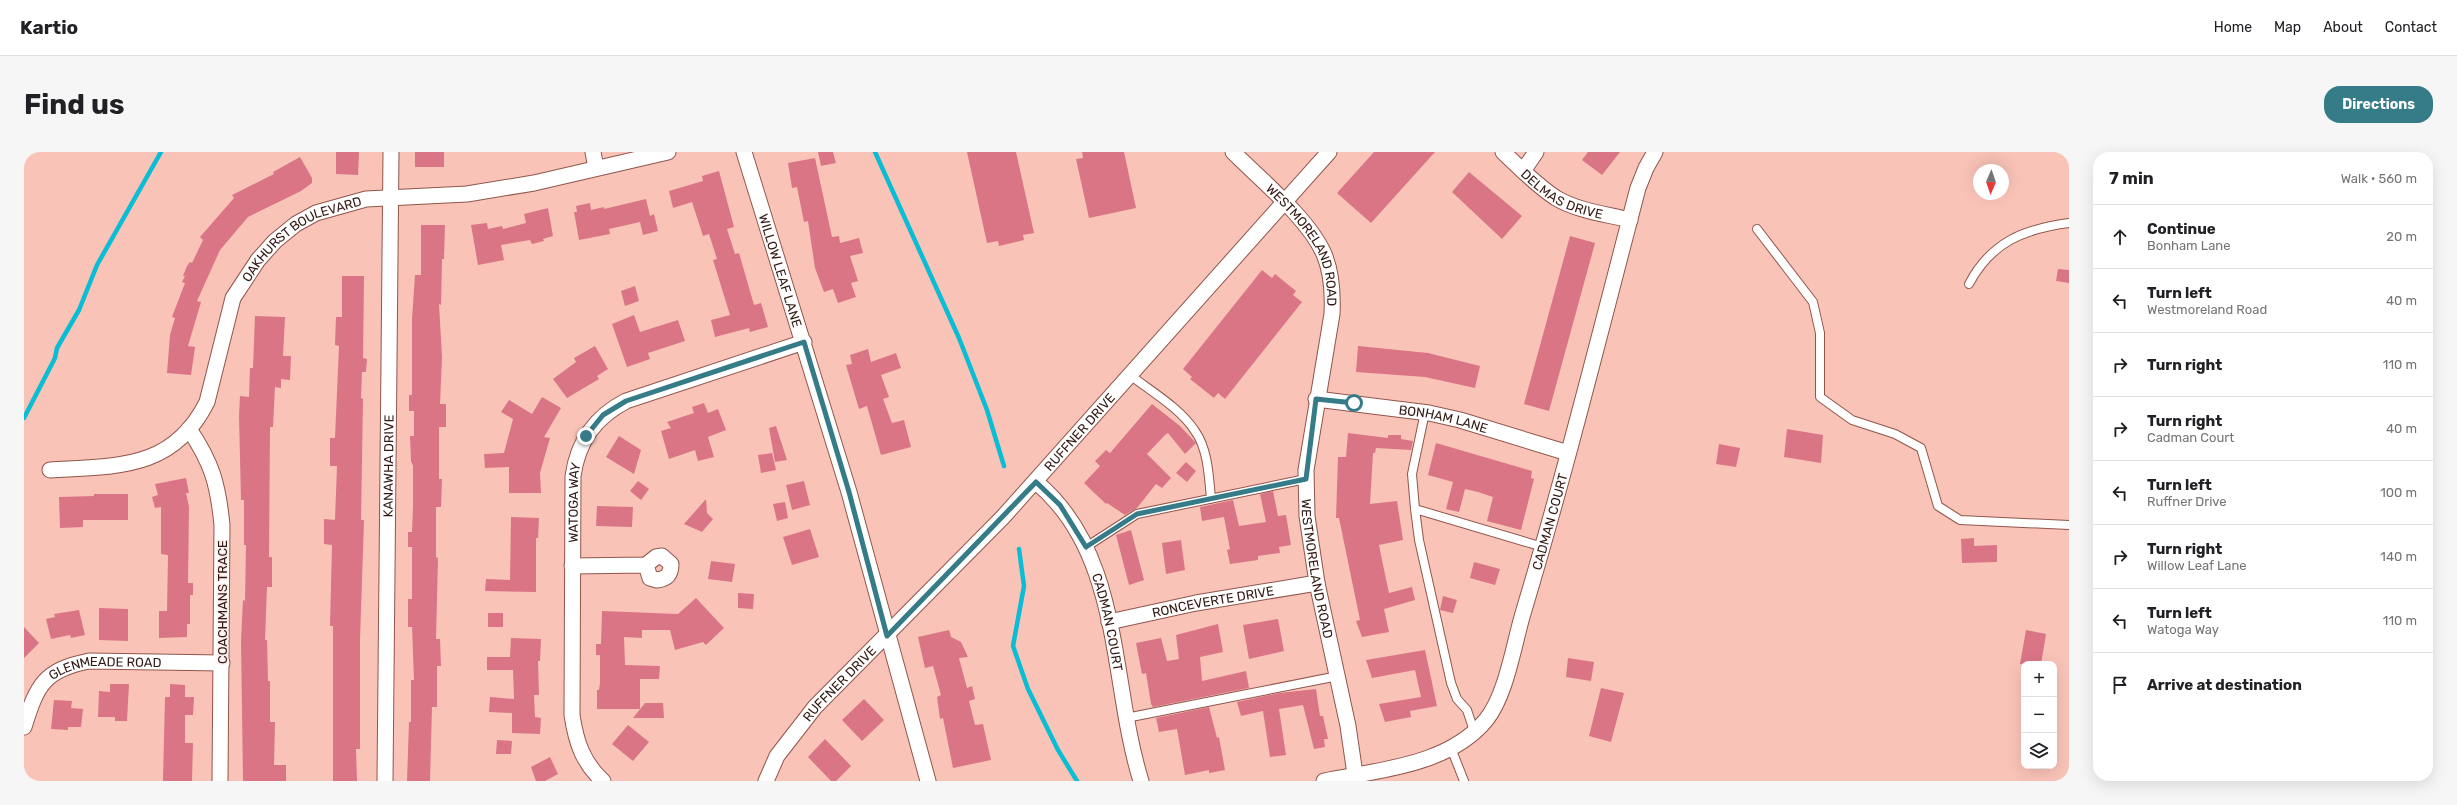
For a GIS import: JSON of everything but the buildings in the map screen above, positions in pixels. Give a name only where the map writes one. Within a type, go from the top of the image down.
[{"type":"street","name":"KANAWHA DRIVE","points":[[386,781],[392,197],[391,152]]},
{"type":"street","points":[[593,152],[596,168]]},
{"type":"street","name":"OAKHURST BOULEVARD","points":[[50,470],[137,462],[158,454],[178,442],[190,429],[207,402],[233,298],[258,260],[275,241],[290,228],[316,213],[366,199],[467,194],[534,183],[668,152]]},
{"type":"street","name":"WILLOW LEAF LANE","points":[[744,152],[804,342],[849,492],[887,636],[928,781]]},
{"type":"street","name":"WESTMORELAND ROAD","points":[[1233,152],[1284,203],[1315,239],[1329,270],[1333,292],[1332,314],[1316,399],[1306,479],[1307,516],[1317,583],[1338,676],[1356,778]]},
{"type":"street","name":"RUFFNER DRIVE","points":[[766,781],[778,756],[815,707],[887,636],[1036,482],[1329,152]]},
{"type":"street","name":"DELMAS DRIVE","points":[[1502,152],[1557,198],[1577,207],[1630,220]]},
{"type":"street","points":[[1523,171],[1536,152]]},
{"type":"street","name":"CADMAN COURT","points":[[1324,781],[1356,778],[1408,764],[1450,748],[1474,731],[1486,720],[1496,703],[1511,660],[1543,547],[1630,220],[1646,168],[1655,152]]},
{"type":"street","name":"WATOGA WAY","points":[[603,781],[594,772],[579,749],[572,715],[572,566],[576,459],[586,436],[603,415],[626,401],[804,342]]},
{"type":"street","name":"BONHAM LANE","points":[[1316,399],[1425,412],[1460,420],[1568,453]]},
{"type":"street","name":"COACHMANS TRACE","points":[[190,429],[202,448],[218,489],[222,525],[220,781]]},
{"type":"street","name":"CADMAN COURT","points":[[1036,482],[1060,505],[1086,547],[1102,593],[1109,622],[1133,755],[1141,781]]},
{"type":"street","points":[[572,566],[646,565]]},
{"type":"street","name":"RONCEVERTE DRIVE","points":[[1109,622],[1196,603],[1317,583]]},
{"type":"street","name":"GLENMEADE ROAD","points":[[24,728],[39,686],[48,676],[73,664],[89,661],[222,663]]},
{"type":"lane","points":[[1969,284],[1978,268],[2011,239],[2038,227],[2069,223]]},
{"type":"lane","points":[[1757,229],[1813,302],[1820,333],[1820,397],[1852,420],[1895,434],[1921,448],[1938,506],[1960,520],[2069,525]]},
{"type":"lane","points":[[1130,375],[1181,414],[1196,432],[1209,473],[1211,499]]},
{"type":"lane","points":[[1425,412],[1412,474],[1419,540],[1451,683],[1458,699],[1467,710],[1474,731]]},
{"type":"lane","points":[[1086,547],[1137,514],[1306,479]]},
{"type":"lane","points":[[1415,509],[1543,547]]},
{"type":"lane","points":[[1126,718],[1338,676]]},
{"type":"lane","points":[[1450,748],[1464,781]]},
{"type":"waterway","points":[[24,418],[55,358],[57,348],[79,310],[97,265],[161,152]]},
{"type":"waterway","points":[[875,152],[959,338],[987,410],[1004,466]]},
{"type":"waterway","points":[[1019,549],[1024,586],[1013,646],[1028,689],[1058,750],[1077,781]]},
{"type":"route","points":[[586,436],[603,415],[626,401],[804,342],[849,492],[887,636],[1036,482],[1060,505],[1086,547],[1122,522],[1137,514],[1306,479],[1316,399],[1354,403]]}]
